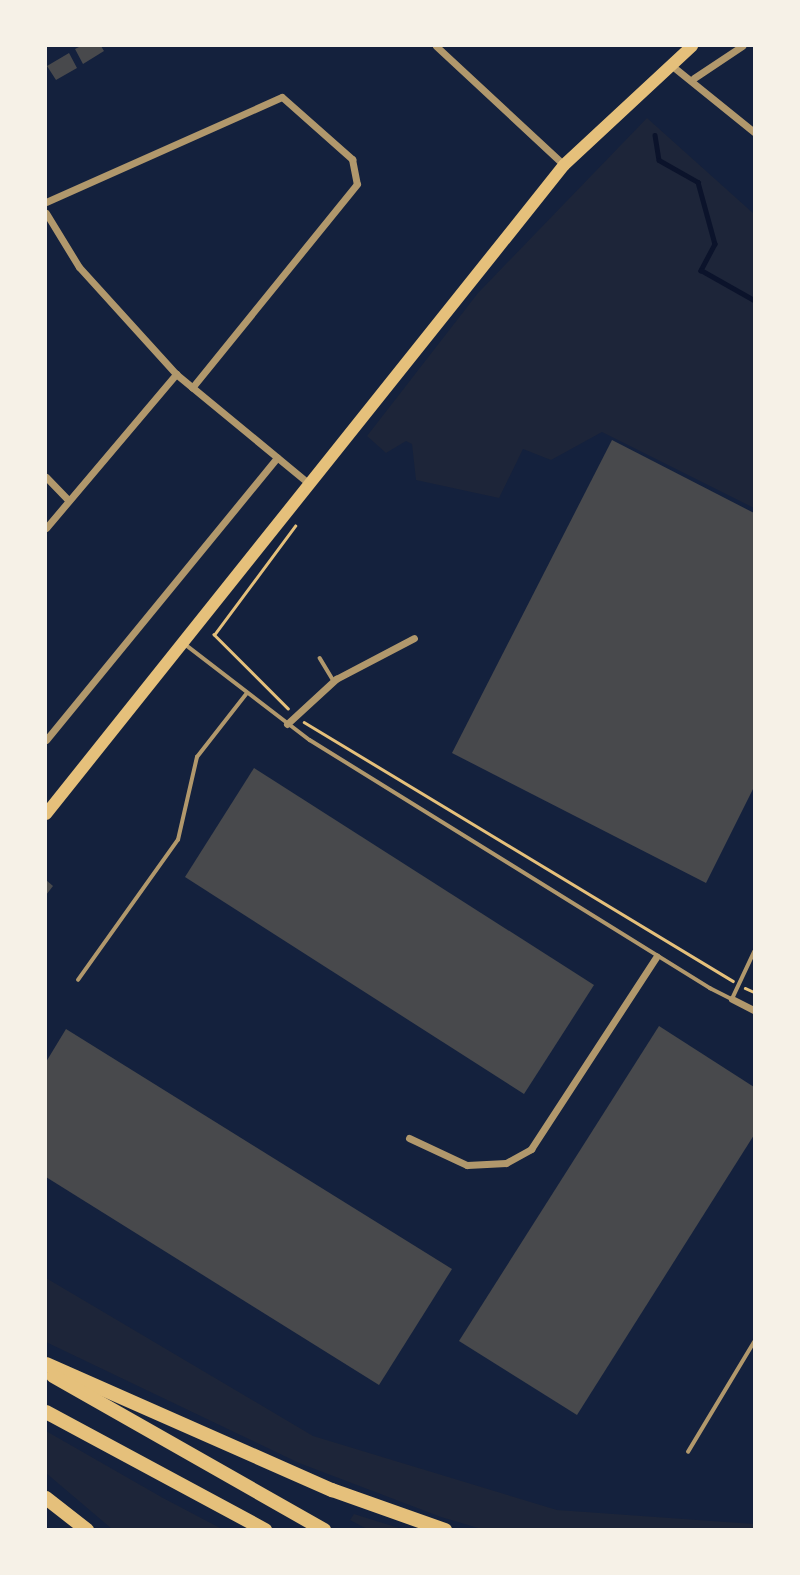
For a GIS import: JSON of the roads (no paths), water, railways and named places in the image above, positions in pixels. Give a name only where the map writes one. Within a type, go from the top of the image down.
[{"type":"highway","points":[[46,1364],[332,1490],[445,1530]]},
{"type":"highway","points":[[46,1371],[324,1530]]},
{"type":"highway","points":[[46,1412],[265,1530]]},
{"type":"highway","points":[[46,1498],[87,1530]]},
{"type":"main road","points":[[46,814],[184,643],[306,481],[564,165],[692,46]]},
{"type":"street","points":[[436,46],[564,165]]},
{"type":"street","points":[[694,78],[742,46]]},
{"type":"street","points":[[670,64],[694,78],[754,132]]},
{"type":"street","points":[[46,202],[282,97],[352,159],[357,184],[192,388]]},
{"type":"street","points":[[46,213],[79,267],[176,374],[306,481]]},
{"type":"street","points":[[46,528],[176,374]]},
{"type":"street","points":[[46,740],[277,458]]},
{"type":"street","points":[[46,477],[68,500]]},
{"type":"street","points":[[287,724],[293,715],[333,680],[414,638]]},
{"type":"street","points":[[410,1138],[476,1166],[506,1163],[531,1149],[657,956]]},
{"type":"street","points":[[732,999],[754,1010]]},
{"type":"lane","points":[[184,643],[287,724],[657,956],[732,999],[754,952]]},
{"type":"lane","points":[[320,658],[333,680]]},
{"type":"lane","points":[[78,980],[178,841],[197,757],[247,693]]},
{"type":"lane","points":[[688,1452],[754,1342]]},
{"type":"waterway","points":[[655,135],[659,160],[698,182],[715,244],[701,270],[754,300]]}]
